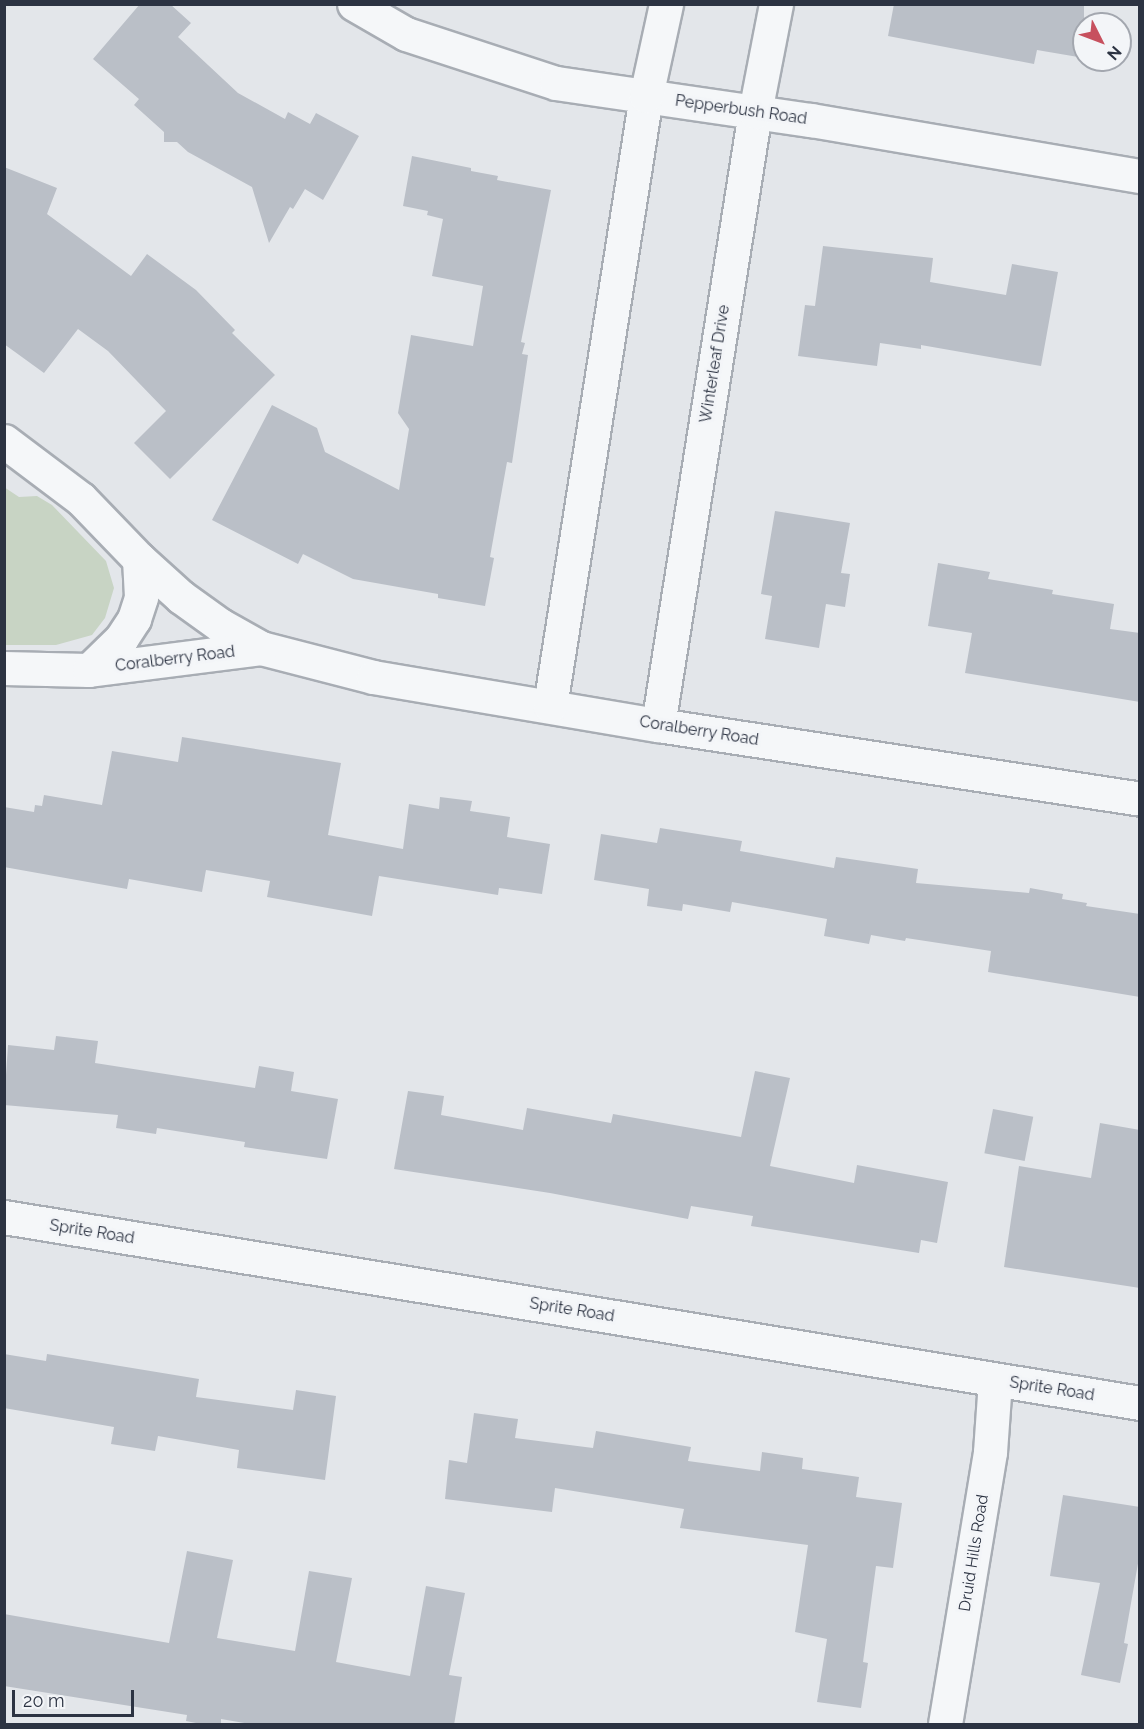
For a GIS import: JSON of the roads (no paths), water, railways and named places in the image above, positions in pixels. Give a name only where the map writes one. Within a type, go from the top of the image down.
[{"type":"street","name":"Pepperbush Road","points":[[354,4],[406,34],[556,83],[755,112],[1140,176]]},
{"type":"street","points":[[550,706],[646,96],[666,4]]},
{"type":"street","name":"Winterleaf Drive","points":[[658,725],[755,112],[776,4]]},
{"type":"street","name":"Coralberry Road","points":[[4,441],[81,499],[139,559],[181,597],[220,625],[261,648],[373,677],[658,725],[1140,799]]},
{"type":"street","name":"Coralberry Road","points":[[88,670],[121,639],[134,619],[141,597],[139,559]]},
{"type":"street","name":"Coralberry Road","points":[[4,668],[88,670],[261,648]]},
{"type":"street","name":"Sprite Road","points":[[4,1217],[1140,1403]]},
{"type":"street","name":"Druid Hills Road","points":[[945,1725],[990,1452],[995,1380]]}]
